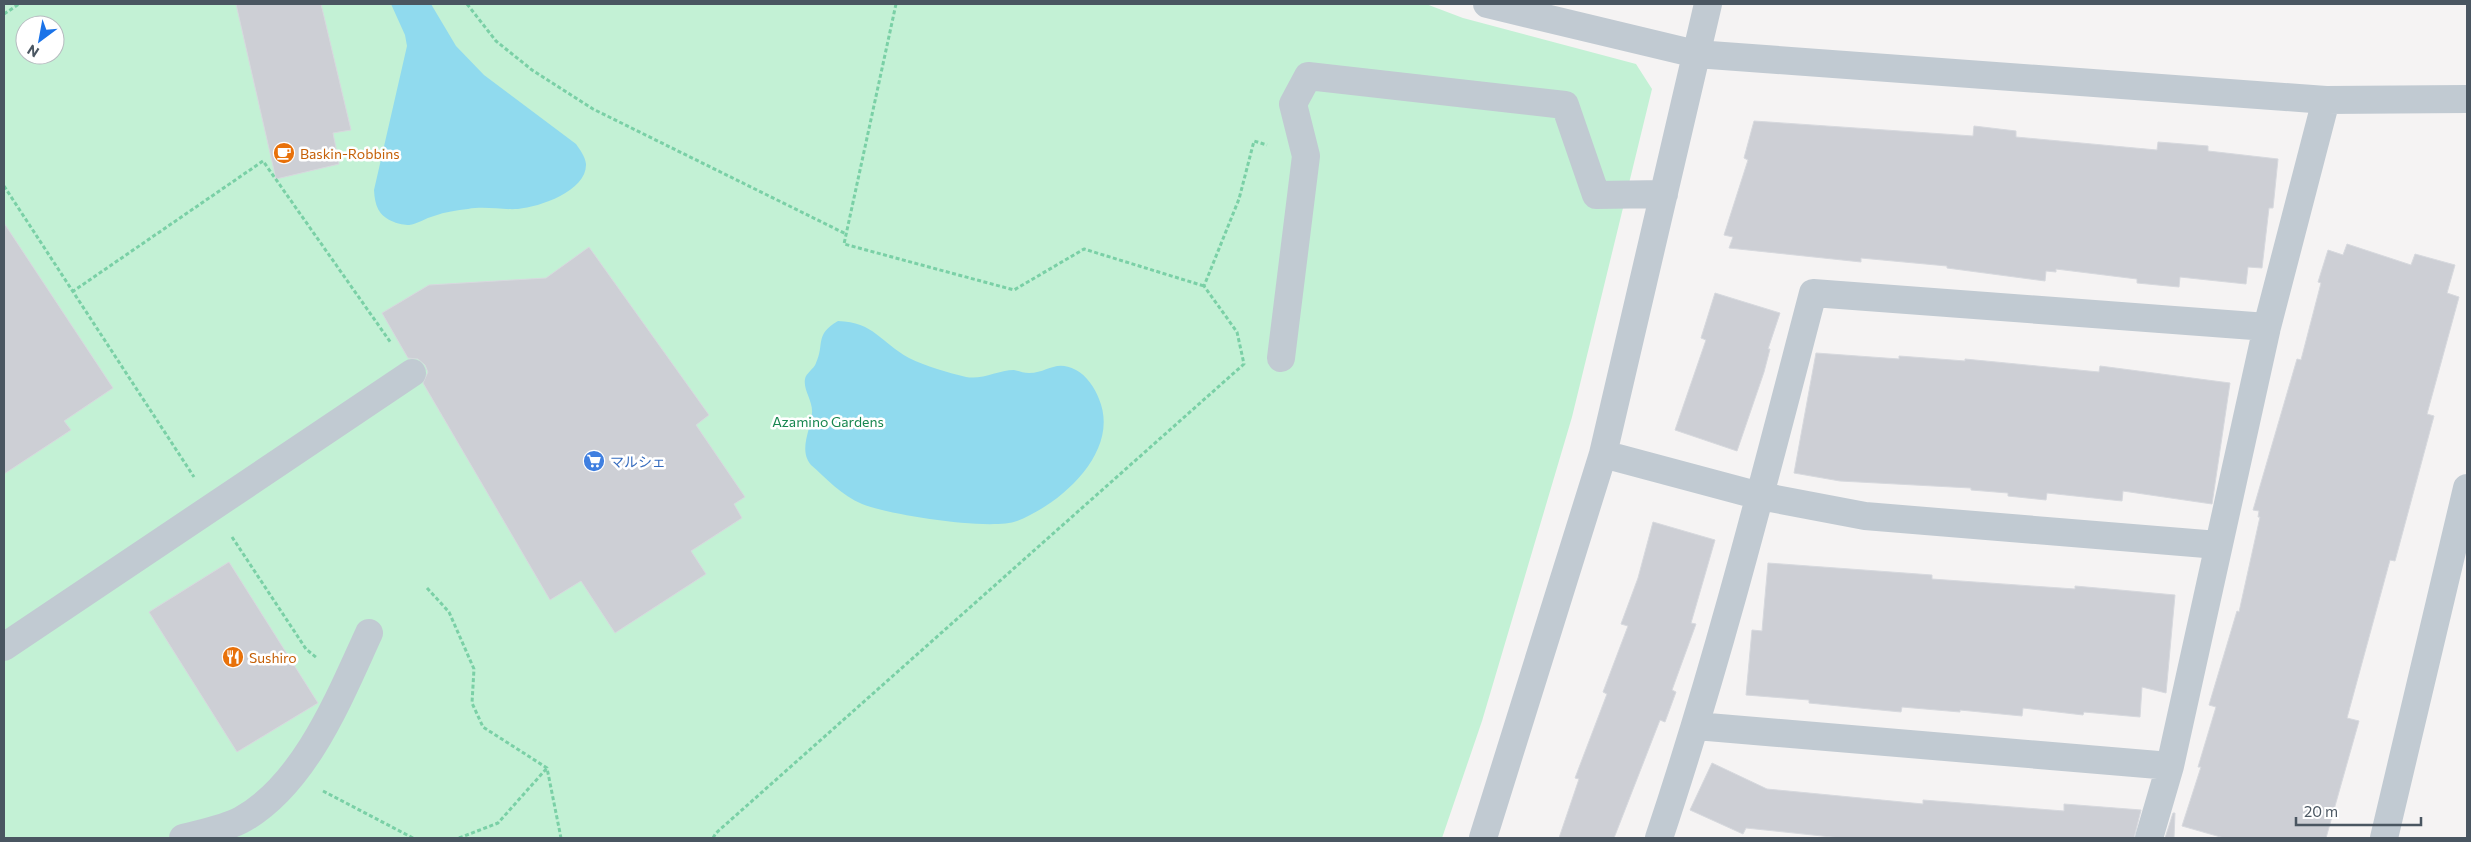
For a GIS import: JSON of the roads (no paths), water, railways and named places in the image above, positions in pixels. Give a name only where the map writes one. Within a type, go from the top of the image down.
[{"type":"street","points":[[1483,838],[1603,454],[1708,4]]},
{"type":"street","points":[[1494,5],[1696,54],[2326,100],[2467,99]]},
{"type":"street","points":[[1282,358],[1306,156],[1292,104],[1308,76],[1565,105],[1596,195],[1664,194]]},
{"type":"street","points":[[2149,838],[2170,766],[2267,327],[2326,100]]},
{"type":"street","points":[[1659,838],[1696,726],[1760,496],[1813,293],[2267,327]]},
{"type":"street","points":[[4,647],[412,373]]},
{"type":"street","points":[[1603,454],[1760,496],[1865,516],[2218,545]]},
{"type":"street","points":[[2384,838],[2467,488]]},
{"type":"street","points":[[183,838],[247,829],[265,803],[293,775],[347,682],[369,633]]},
{"type":"street","points":[[1696,726],[2170,766]]},
{"type":"water","points":[[391,4],[431,4],[456,46],[484,75],[576,144],[586,164],[584,174],[579,182],[561,196],[527,208],[460,210],[447,212],[409,225],[396,223],[384,217],[378,209],[374,190],[407,46],[405,35]]},
{"type":"water","points":[[838,321],[850,322],[869,329],[899,352],[915,361],[966,377],[972,378],[1014,370],[1027,373],[1036,372],[1057,366],[1069,367],[1080,372],[1087,378],[1095,391],[1104,418],[1102,438],[1094,456],[1083,473],[1068,489],[1051,502],[1017,521],[1004,524],[963,523],[916,517],[894,513],[855,501],[811,465],[807,459],[805,446],[812,409],[805,387],[805,379],[819,356],[823,335]]},
{"type":"place","name":"Baskin-Robbins","points":[[284,153]]},
{"type":"place","name":"マルシェ","points":[[594,461]]},
{"type":"place","name":"Sushiro","points":[[233,657]]},
{"type":"park label","name":"Azamino Gardens","points":[[828,421]]}]
